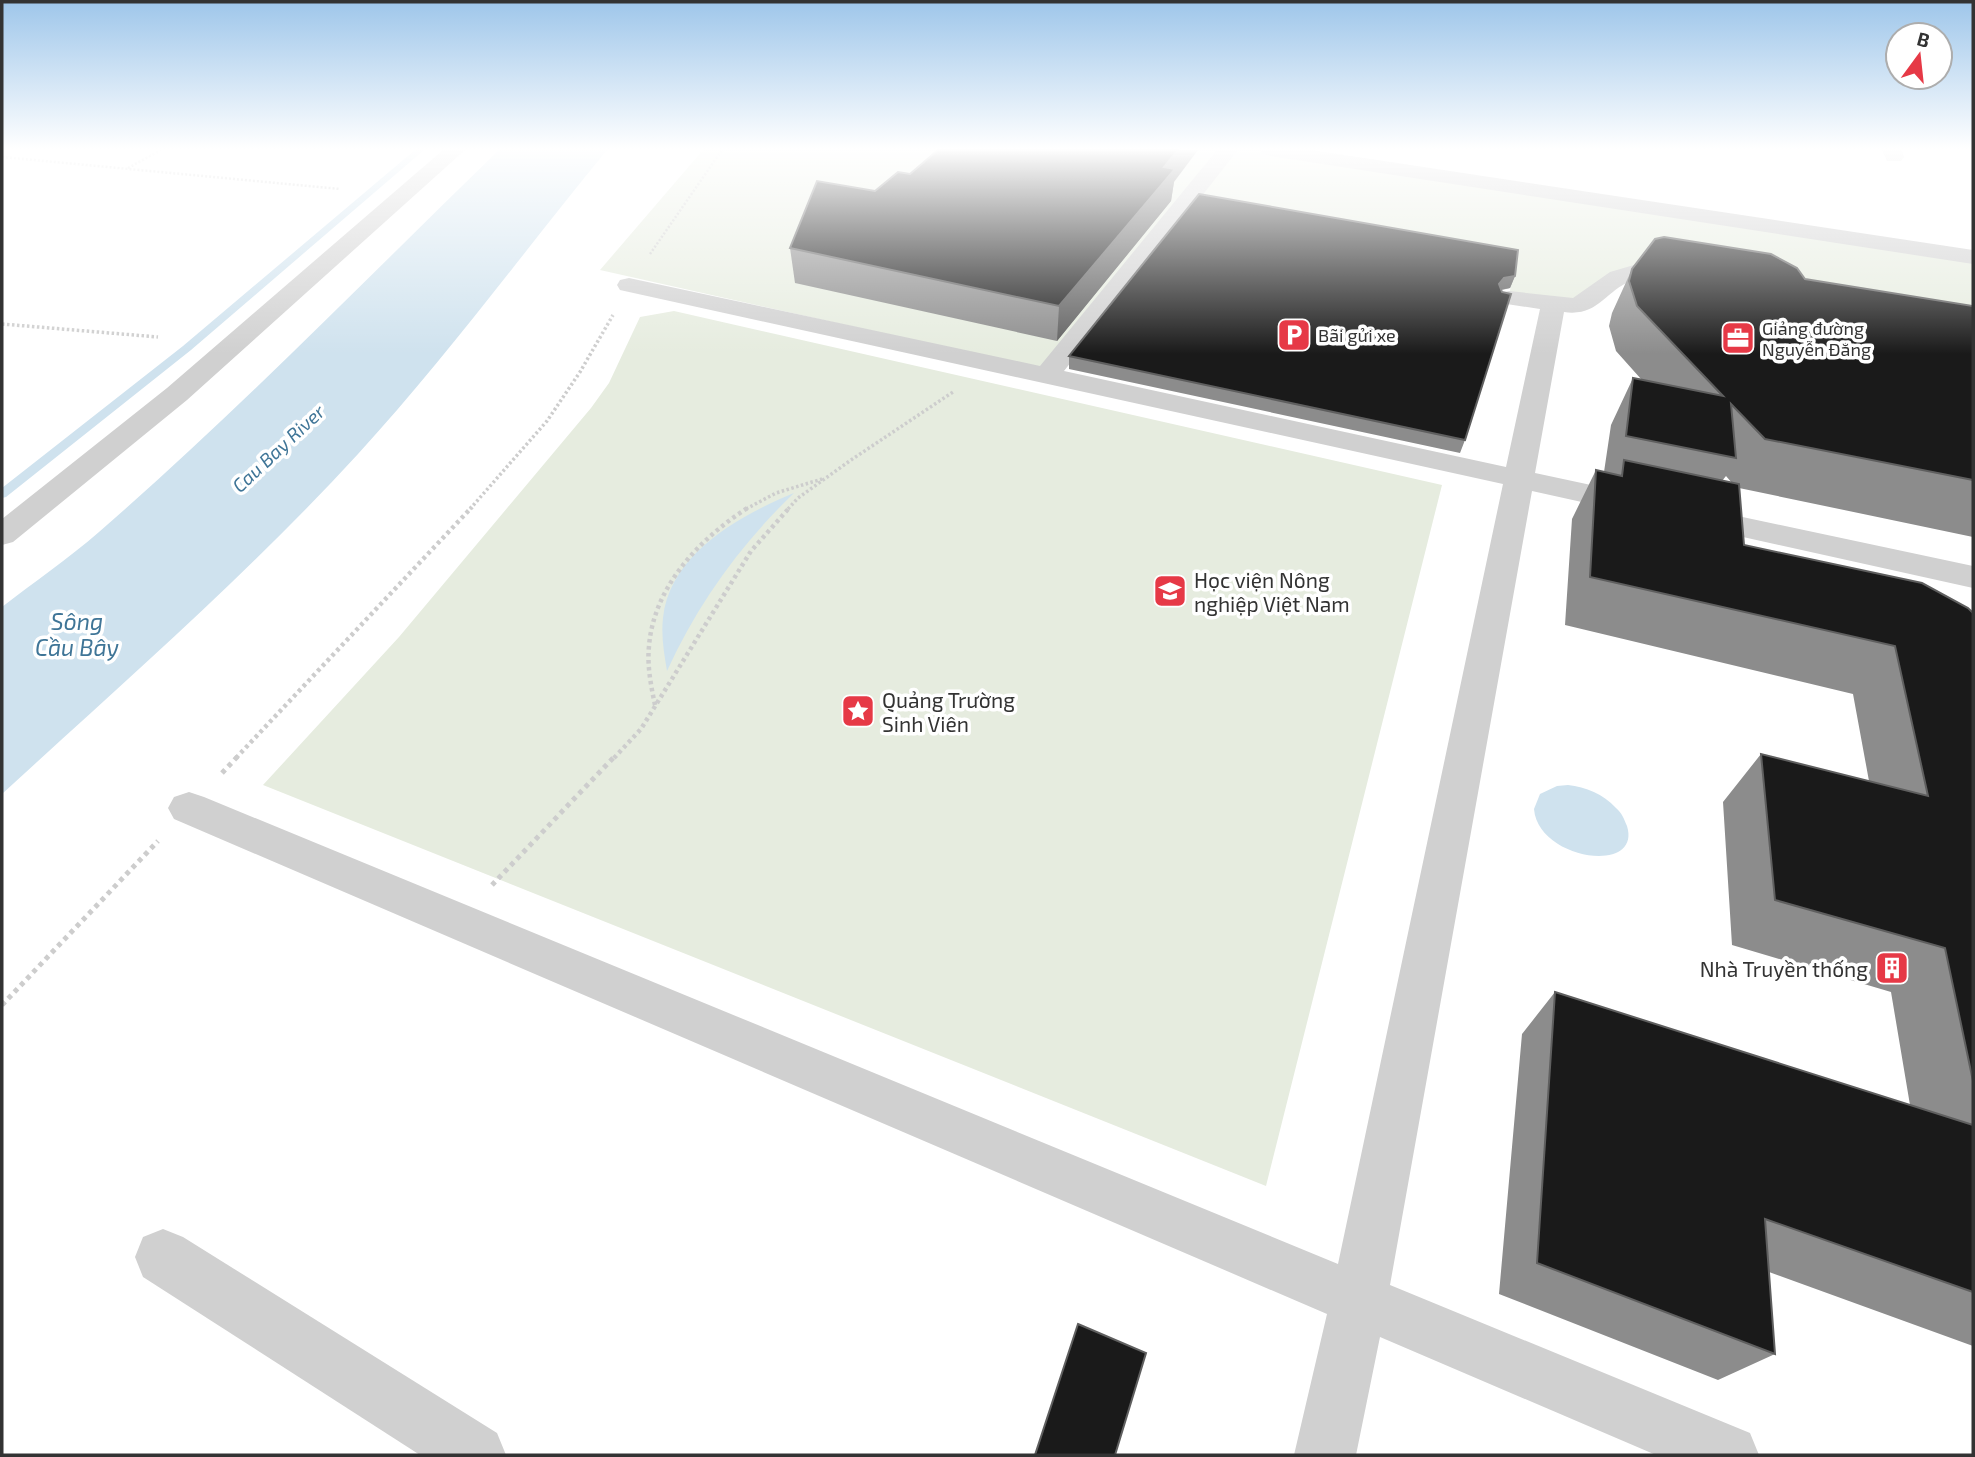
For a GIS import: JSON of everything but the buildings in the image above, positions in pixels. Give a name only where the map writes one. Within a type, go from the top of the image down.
[{"type":"street","points":[[2,535],[177,394],[378,218]]},
{"type":"street","points":[[1047,376],[1174,218]]},
{"type":"street","points":[[1509,298],[1574,306],[1587,302],[1619,277],[1700,258],[1699,218]]},
{"type":"street","points":[[1719,218],[1973,257]]},
{"type":"street","points":[[629,285],[1973,577]]},
{"type":"street","points":[[1325,1455],[1359,1299],[1553,305]]},
{"type":"street","points":[[189,808],[1728,1455]]},
{"type":"street","points":[[163,1258],[475,1455]]},
{"type":"path","points":[[2,1004],[499,478],[547,421],[580,372],[629,285],[675,218]]},
{"type":"path","points":[[2,324],[158,337]]},
{"type":"path","points":[[457,921],[641,729],[751,551],[799,498],[959,388],[983,362]]},
{"type":"path","points":[[656,707],[650,681],[649,639],[660,598],[689,554],[731,517],[776,493],[826,478]]},
{"type":"shaded area","points":[[645,218],[1184,218],[1061,373],[600,270]]},
{"type":"shaded area","points":[[1266,218],[1737,218],[1973,254],[1973,345],[1634,272],[1587,302],[1509,298],[1514,263]]},
{"type":"shaded area","name":"Quảng Trường Sinh Viên","points":[[674,311],[1442,485],[1266,1186],[263,785],[399,637],[591,408],[609,383],[640,317]]},
{"type":"water","name":"Sông Cầu Bây","points":[[430,218],[553,218],[391,417],[316,499],[139,670],[2,794],[2,607],[87,542],[252,392]]},
{"type":"water","points":[[794,493],[756,533],[722,576],[692,622],[667,671],[663,618],[668,595],[679,574],[711,539],[752,513]]},
{"type":"water","points":[[1557,786],[1588,789],[1600,795],[1620,812],[1627,826],[1627,841],[1619,851],[1605,856],[1569,850],[1552,840],[1540,826],[1534,809],[1540,794]]},
{"type":"waterway","points":[[2,494],[187,348],[340,218]]},
{"type":"place","name":"Bãi gửi xe","points":[[1294,335]]},
{"type":"place","name":"Giảng đường Nguyễn Đăng","points":[[1738,338]]},
{"type":"place","name":"Học viện Nông nghiệp Việt Nam","points":[[1170,591]]},
{"type":"place","name":"Quảng Trường Sinh Viên","points":[[858,711]]},
{"type":"place","name":"Nhà Truyền thống","points":[[1892,968]]},
{"type":"water label","name":"Cau Bay River","points":[[278,448]]}]
